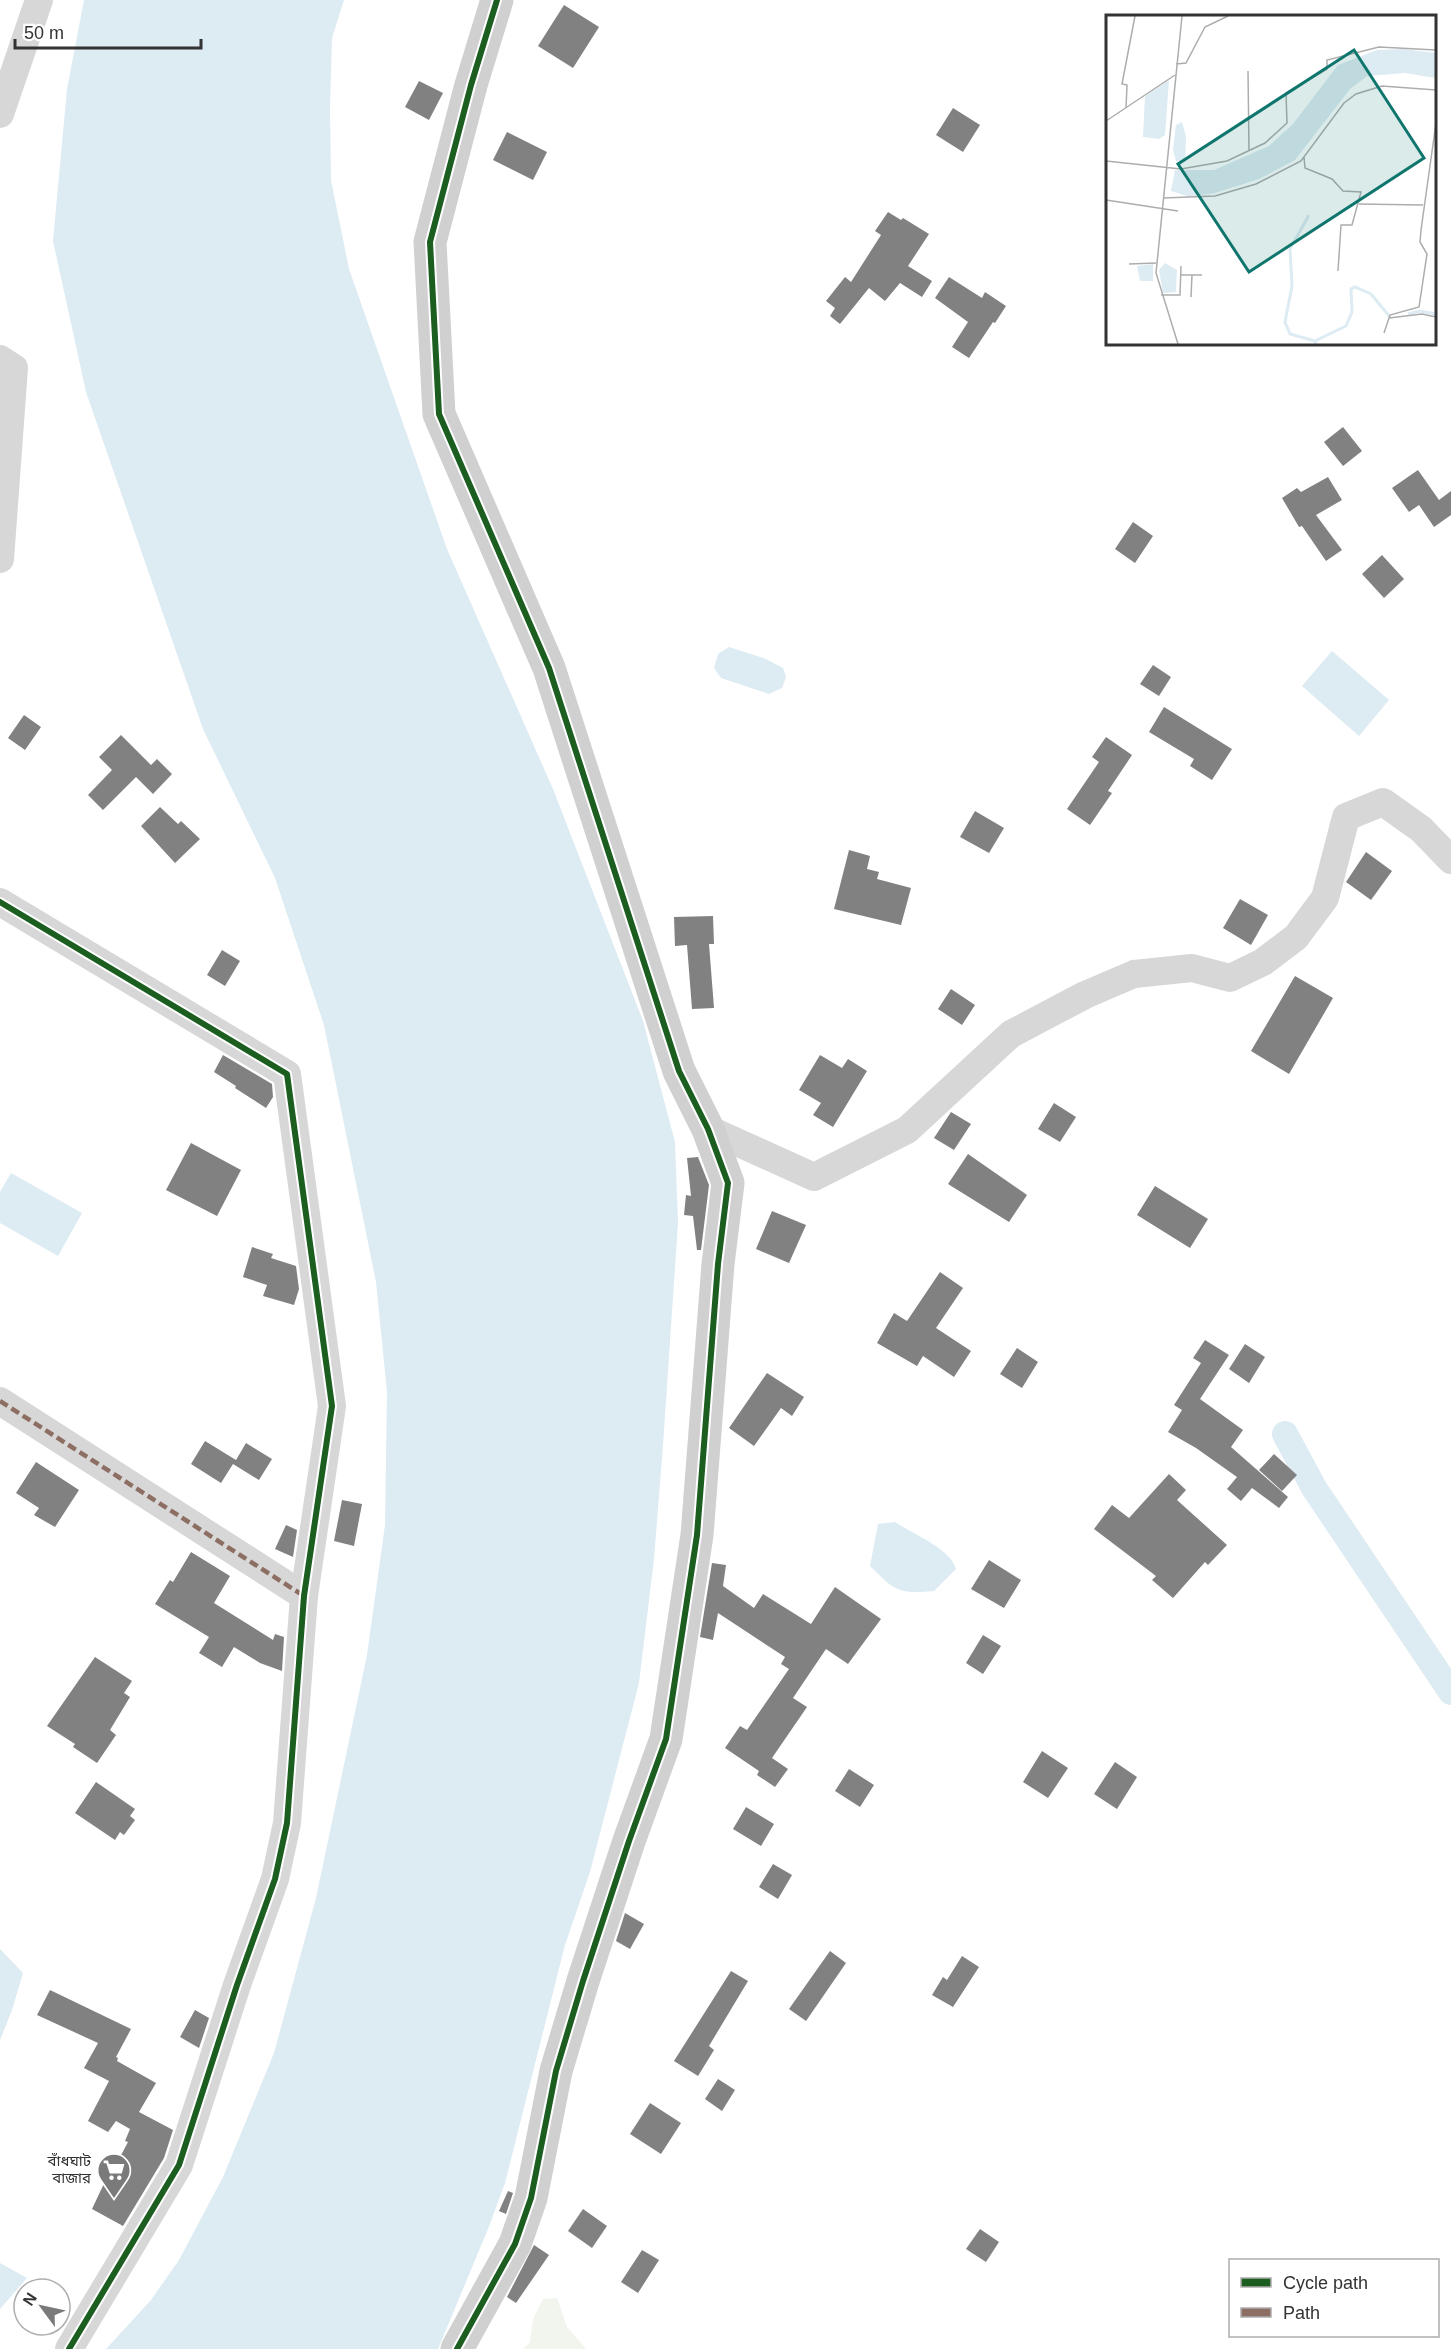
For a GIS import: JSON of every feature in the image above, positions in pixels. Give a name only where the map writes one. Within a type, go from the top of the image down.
[{"type":"street","points":[[0,114],[39,0]]},
{"type":"street","points":[[457,2349],[518,2235],[531,2198],[556,2071],[629,1841],[666,1739],[697,1535],[718,1264],[728,1183],[708,1129],[679,1071],[549,668],[439,414],[430,242],[471,85],[497,0]]},
{"type":"street","points":[[0,359],[14,368],[0,559]]},
{"type":"street","points":[[708,1129],[814,1177],[907,1130],[1011,1034],[1085,995],[1134,974],[1192,968],[1230,978],[1263,962],[1296,937],[1325,898],[1346,817],[1383,802],[1421,829],[1451,860]]},
{"type":"street","points":[[0,902],[287,1074],[332,1406],[304,1596],[287,1823],[275,1879],[237,1985],[179,2165],[69,2349]]},
{"type":"street","points":[[0,1401],[304,1596]]},
{"type":"shaded area","points":[[84,0],[344,0],[332,38],[331,180],[349,269],[447,549],[553,789],[643,1021],[675,1142],[678,1223],[654,1559],[639,1683],[590,1872],[565,1945],[505,2183],[438,2349],[106,2349],[151,2300],[179,2260],[223,2177],[274,2053],[316,1898],[367,1655],[385,1525],[387,1392],[376,1282],[324,1025],[275,878],[203,729],[86,392],[53,241],[67,89]]},
{"type":"shaded area","points":[[729,647],[766,659],[783,668],[786,677],[782,688],[769,694],[721,678],[714,668],[718,654]]},
{"type":"shaded area","points":[[1332,651],[1389,700],[1359,736],[1302,686]]},
{"type":"shaded area","points":[[11,1173],[82,1213],[58,1256],[0,1223],[0,1192]]},
{"type":"shaded area","points":[[895,1522],[930,1542],[953,1562],[956,1569],[934,1591],[912,1592],[898,1589],[885,1581],[870,1566],[878,1524]]},
{"type":"shaded area","points":[[0,1949],[23,1973],[0,2040]]},
{"type":"shaded area","points":[[0,2263],[25,2277],[12,2277],[12,2295],[0,2309]]},
{"type":"shaded area","points":[[557,2298],[567,2327],[586,2349],[523,2349],[530,2342],[533,2319],[543,2299]]},
{"type":"building","points":[[564,5],[599,27],[573,68],[538,46]]},
{"type":"building","points":[[419,81],[443,93],[429,120],[405,107]]},
{"type":"building","points":[[953,108],[980,125],[963,152],[936,135]]},
{"type":"building","points":[[507,132],[547,152],[533,180],[493,160]]},
{"type":"building","points":[[888,212],[901,220],[903,218],[929,234],[908,266],[932,281],[922,297],[900,283],[885,301],[869,288],[840,324],[830,316],[835,308],[826,301],[845,277],[851,282],[881,235],[875,231]]},
{"type":"building","points":[[949,277],[982,298],[985,292],[1006,306],[969,358],[952,347],[968,322],[935,298]]},
{"type":"building","points":[[1343,427],[1362,451],[1343,466],[1324,442]]},
{"type":"building","points":[[1418,470],[1439,500],[1451,491],[1451,515],[1434,527],[1419,505],[1409,512],[1392,488]]},
{"type":"building","points":[[1328,477],[1342,500],[1316,515],[1342,550],[1326,561],[1302,526],[1299,527],[1282,498],[1297,488],[1301,492]]},
{"type":"building","points":[[1133,522],[1153,536],[1135,563],[1115,549]]},
{"type":"building","points":[[1382,555],[1404,579],[1384,598],[1362,574]]},
{"type":"building","points":[[1153,665],[1171,677],[1159,696],[1140,684]]},
{"type":"building","points":[[1164,707],[1232,749],[1212,780],[1190,766],[1194,759],[1149,732]]},
{"type":"building","points":[[24,715],[41,727],[25,750],[8,738]]},
{"type":"building","points":[[121,735],[151,765],[157,759],[172,774],[153,794],[136,777],[103,810],[88,795],[112,770],[99,757]]},
{"type":"building","points":[[1106,737],[1132,755],[1108,791],[1112,793],[1090,825],[1067,809],[1099,762],[1092,757]]},
{"type":"building","points":[[160,807],[178,824],[181,821],[200,839],[175,863],[141,826]]},
{"type":"building","points":[[975,811],[1004,828],[989,853],[960,837]]},
{"type":"building","points":[[849,850],[870,856],[867,869],[879,872],[877,879],[911,888],[901,925],[834,909]]},
{"type":"building","points":[[1366,852],[1392,871],[1371,900],[1346,882]]},
{"type":"building","points":[[1240,899],[1268,915],[1251,945],[1223,928]]},
{"type":"building","points":[[713,916],[714,944],[709,944],[714,1008],[692,1009],[687,945],[675,946],[674,917]]},
{"type":"building","points":[[222,950],[240,961],[225,986],[207,975]]},
{"type":"building","points":[[1295,976],[1333,998],[1289,1074],[1251,1051]]},
{"type":"building","points":[[951,989],[975,1005],[962,1025],[938,1009]]},
{"type":"building","points":[[223,1055],[272,1084],[273,1097],[266,1108],[214,1072]]},
{"type":"building","points":[[820,1055],[842,1068],[848,1059],[867,1071],[833,1127],[813,1115],[821,1103],[799,1090]]},
{"type":"building","points":[[1054,1103],[1076,1117],[1060,1142],[1038,1129]]},
{"type":"building","points":[[951,1112],[971,1124],[954,1150],[934,1138]]},
{"type":"building","points":[[191,1143],[241,1170],[217,1216],[166,1190]]},
{"type":"building","points":[[968,1154],[1027,1195],[1009,1222],[948,1184]]},
{"type":"building","points":[[698,1157],[709,1185],[701,1250],[697,1250],[693,1216],[684,1215],[686,1195],[691,1196],[687,1158]]},
{"type":"building","points":[[1155,1186],[1208,1219],[1190,1248],[1137,1215]]},
{"type":"building","points":[[772,1211],[806,1225],[789,1263],[756,1249]]},
{"type":"building","points":[[252,1247],[273,1254],[271,1258],[296,1266],[299,1289],[294,1305],[263,1296],[267,1285],[243,1277]]},
{"type":"building","points":[[940,1272],[963,1288],[936,1328],[971,1351],[954,1377],[923,1356],[917,1366],[877,1343],[894,1313],[907,1321]]},
{"type":"building","points":[[1205,1340],[1229,1355],[1200,1399],[1243,1430],[1231,1447],[1288,1497],[1279,1508],[1252,1488],[1241,1501],[1227,1489],[1237,1477],[1196,1448],[1168,1432],[1182,1410],[1174,1405],[1201,1363],[1193,1358]]},
{"type":"building","points":[[1245,1344],[1265,1357],[1249,1383],[1229,1369]]},
{"type":"building","points":[[1017,1348],[1038,1362],[1022,1388],[1000,1374]]},
{"type":"building","points":[[767,1373],[804,1397],[792,1416],[781,1408],[754,1446],[729,1428]]},
{"type":"building","points":[[205,1441],[236,1460],[246,1443],[272,1459],[259,1480],[233,1464],[221,1483],[191,1464]]},
{"type":"building","points":[[1274,1454],[1297,1475],[1282,1491],[1259,1470]]},
{"type":"building","points":[[36,1462],[79,1490],[55,1527],[34,1515],[39,1508],[16,1493]]},
{"type":"building","points":[[1169,1474],[1186,1490],[1177,1500],[1227,1545],[1208,1565],[1205,1562],[1173,1598],[1152,1580],[1156,1576],[1094,1529],[1112,1505],[1129,1518]]},
{"type":"building","points":[[342,1500],[362,1504],[354,1546],[334,1541]]},
{"type":"building","points":[[286,1525],[297,1530],[293,1557],[275,1549]]},
{"type":"building","points":[[191,1552],[230,1576],[214,1603],[273,1640],[275,1634],[284,1637],[282,1671],[260,1663],[234,1647],[222,1667],[199,1653],[209,1637],[155,1604],[170,1580],[173,1582]]},
{"type":"building","points":[[989,1560],[1021,1580],[1004,1608],[971,1589]]},
{"type":"building","points":[[712,1563],[726,1565],[723,1586],[754,1608],[763,1594],[811,1624],[835,1587],[881,1619],[848,1664],[826,1649],[793,1698],[807,1707],[772,1758],[788,1769],[775,1787],[757,1775],[759,1771],[725,1748],[740,1726],[747,1730],[789,1669],[781,1664],[785,1657],[718,1613],[713,1640],[700,1637]]},
{"type":"building","points":[[983,1635],[1001,1646],[983,1674],[966,1663]]},
{"type":"building","points":[[95,1657],[132,1681],[124,1693],[130,1697],[110,1730],[116,1735],[97,1763],[73,1747],[75,1744],[47,1726]]},
{"type":"building","points":[[1042,1751],[1068,1768],[1048,1798],[1023,1782]]},
{"type":"building","points":[[1115,1762],[1137,1777],[1117,1809],[1094,1794]]},
{"type":"building","points":[[849,1769],[874,1785],[860,1807],[835,1791]]},
{"type":"building","points":[[96,1782],[135,1809],[130,1816],[135,1820],[124,1835],[120,1832],[115,1840],[75,1813]]},
{"type":"building","points":[[746,1807],[774,1824],[761,1846],[733,1829]]},
{"type":"building","points":[[773,1864],[792,1875],[778,1899],[759,1887]]},
{"type":"building","points":[[625,1913],[644,1924],[630,1949],[616,1941]]},
{"type":"building","points":[[830,1951],[846,1963],[806,2021],[789,2009]]},
{"type":"building","points":[[962,1956],[979,1967],[953,2007],[932,1995],[943,1977],[947,1980]]},
{"type":"building","points":[[731,1971],[748,1981],[709,2046],[714,2050],[698,2076],[674,2061]]},
{"type":"building","points":[[50,1990],[131,2029],[116,2057],[117,2061],[156,2083],[139,2112],[173,2130],[164,2158],[123,2226],[92,2209],[108,2175],[110,2176],[128,2142],[125,2141],[130,2129],[116,2121],[108,2132],[88,2121],[109,2081],[84,2068],[98,2043],[37,2015]]},
{"type":"building","points":[[195,2010],[209,2018],[199,2048],[180,2037]]},
{"type":"building","points":[[718,2079],[735,2090],[722,2111],[705,2099]]},
{"type":"building","points":[[650,2103],[681,2123],[661,2154],[630,2134]]},
{"type":"building","points":[[508,2191],[513,2193],[506,2214],[499,2211]]},
{"type":"building","points":[[583,2209],[607,2226],[592,2248],[568,2231]]},
{"type":"building","points":[[980,2229],[999,2242],[986,2262],[966,2249]]},
{"type":"building","points":[[534,2245],[549,2255],[516,2303],[507,2297]]},
{"type":"building","points":[[642,2250],[659,2260],[638,2293],[621,2282]]},
{"type":"waterway","points":[[1285,1434],[1314,1488],[1451,1692]]},
{"type":"marked path","points":[[0,1401],[304,1596]]},
{"type":"cycle path","points":[[457,2349],[515,2244],[531,2198],[556,2071],[629,1841],[666,1739],[697,1535],[718,1264],[728,1183],[708,1129],[679,1071],[549,668],[439,414],[430,242],[471,85],[497,0]]},
{"type":"cycle path","points":[[0,902],[287,1074],[332,1406],[304,1596],[287,1823],[275,1879],[237,1985],[179,2165],[69,2349]]},
{"type":"place","name":"বাঁধঘাট বাজার","points":[[114,2199]]}]
